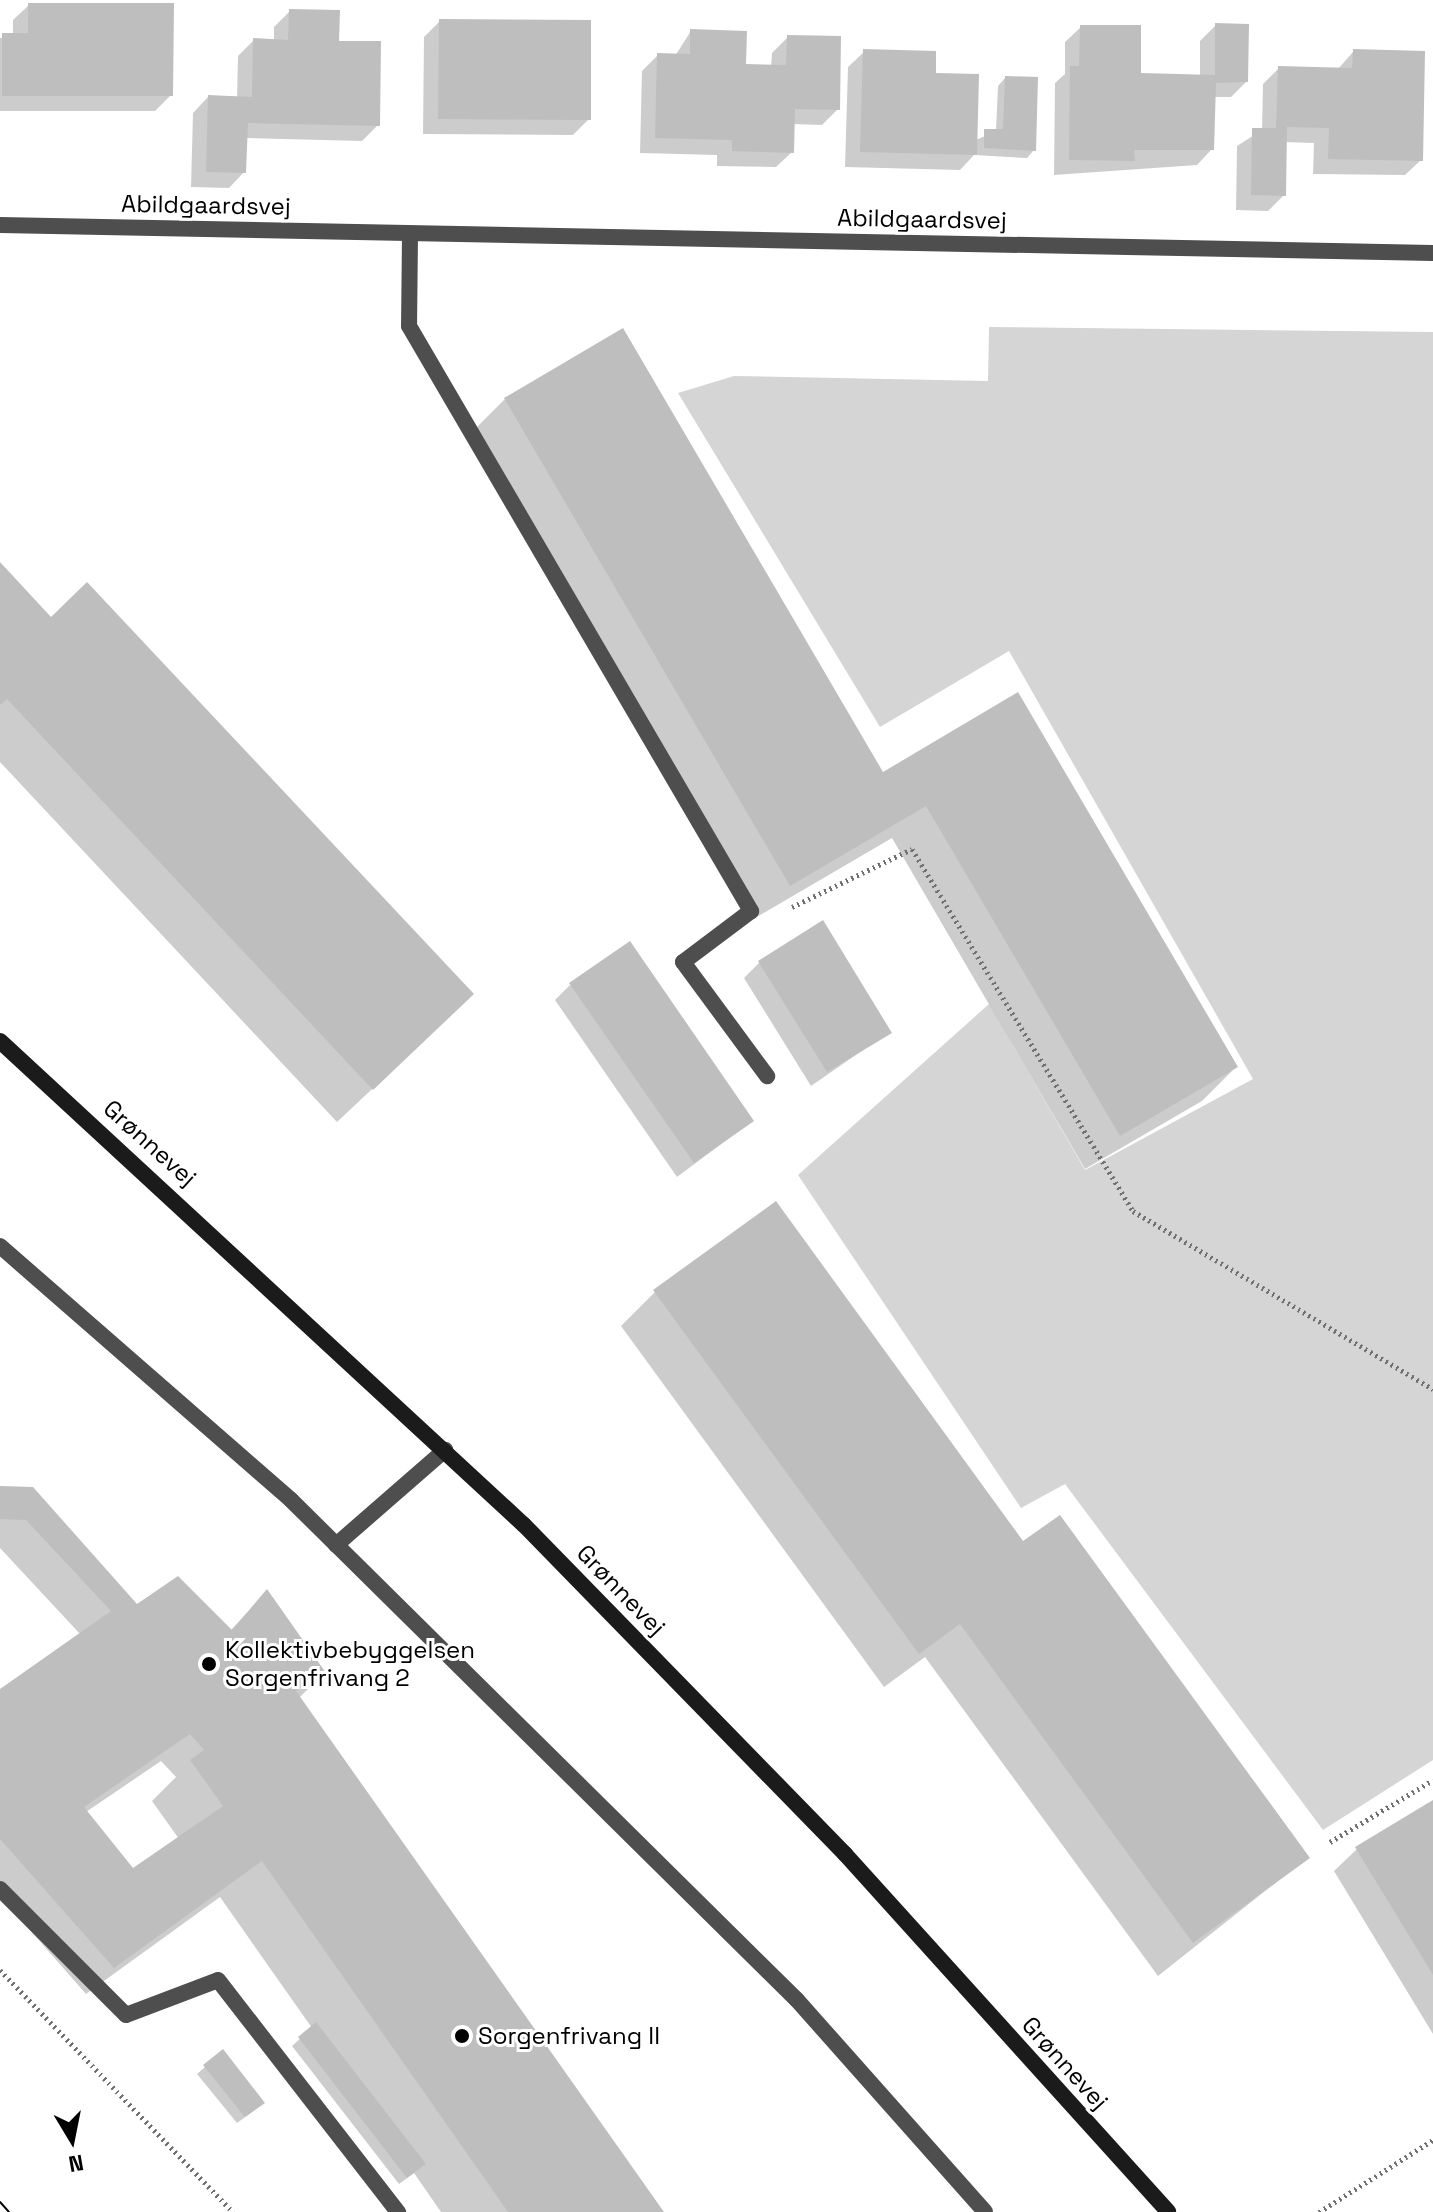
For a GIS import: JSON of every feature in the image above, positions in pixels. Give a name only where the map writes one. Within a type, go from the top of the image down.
[{"type":"street","name":"Abildgaardsvej","points":[[0,225],[1433,253]]},
{"type":"street","points":[[410,234],[409,326],[751,911],[683,962],[767,1076]]},
{"type":"street","name":"Grønnevej","points":[[0,1041],[445,1450],[845,1854],[1168,2212]]},
{"type":"street","points":[[0,1246],[336,1545],[797,2000],[985,2212]]},
{"type":"street","points":[[336,1545],[445,1450]]},
{"type":"street","points":[[0,1889],[126,2015],[218,1980],[398,2212]]},
{"type":"path","points":[[751,911],[779,913],[912,849],[1133,1211],[1433,1389]]},
{"type":"path","points":[[1330,1842],[1433,1780]]},
{"type":"path","points":[[0,1970],[233,2212]]},
{"type":"path","points":[[1319,2212],[1433,2140]]},
{"type":"shaded area","points":[[989,327],[1433,332],[1433,1760],[1323,1830],[1065,1484],[1021,1508],[798,1175],[989,1004],[1085,1170],[1253,1079],[1009,651],[880,727],[678,393],[734,376],[988,381]]},
{"type":"building","points":[[28,3],[174,3],[173,96],[2,96],[2,33],[28,33]]},
{"type":"building","points":[[289,9],[340,10],[339,41],[381,41],[380,126],[248,123],[246,173],[206,172],[208,95],[252,97],[253,38],[288,40]]},
{"type":"building","points":[[439,19],[591,20],[591,120],[438,119]]},
{"type":"building","points":[[1215,23],[1249,24],[1248,82],[1216,83],[1214,150],[1134,150],[1135,161],[1069,160],[1070,66],[1079,66],[1080,25],[1141,25],[1141,73],[1215,75]]},
{"type":"building","points":[[690,29],[747,31],[746,64],[786,65],[787,35],[841,36],[840,110],[795,109],[794,153],[732,151],[732,140],[655,138],[657,53],[690,54]]},
{"type":"building","points":[[863,49],[936,51],[936,73],[979,74],[977,155],[860,152]]},
{"type":"building","points":[[1353,49],[1425,51],[1423,161],[1328,159],[1329,128],[1287,127],[1286,196],[1251,195],[1252,128],[1276,128],[1278,66],[1352,68]]},
{"type":"building","points":[[1005,76],[1038,77],[1036,151],[984,148],[984,129],[1003,129]]},
{"type":"building","points":[[623,328],[883,772],[1018,692],[1238,1067],[1120,1136],[926,806],[790,886],[504,398]]},
{"type":"building","points":[[0,562],[51,617],[87,582],[474,994],[373,1090],[7,699],[0,705]]},
{"type":"building","points":[[823,920],[892,1033],[827,1072],[758,961]]},
{"type":"building","points":[[630,941],[754,1121],[694,1163],[569,983]]},
{"type":"building","points":[[776,1201],[1023,1541],[1060,1515],[1310,1858],[1193,1943],[960,1624],[919,1654],[653,1290]]},
{"type":"building","points":[[0,1486],[33,1487],[137,1604],[178,1576],[232,1630],[267,1589],[326,1673],[296,1691],[664,2212],[508,2212],[262,1861],[114,1968],[0,1839],[0,1689],[111,1611],[26,1520],[0,1519]],"holes":[[[190,1734],[204,1750],[190,1760],[223,1806],[133,1868],[84,1807]]]},
{"type":"building","points":[[1433,1800],[1433,1975],[1355,1847]]},
{"type":"building","points":[[316,2022],[426,2164],[407,2178],[298,2037]]},
{"type":"building","points":[[223,2049],[265,2103],[245,2117],[203,2065]]},
{"type":"tram line","points":[[0,2202],[9,2212]]},
{"type":"place","name":"Kollektivbebyggelsen Sorgenfrivang 2","points":[[209,1664]]},
{"type":"place","name":"Sorgenfrivang II","points":[[462,2036]]}]
